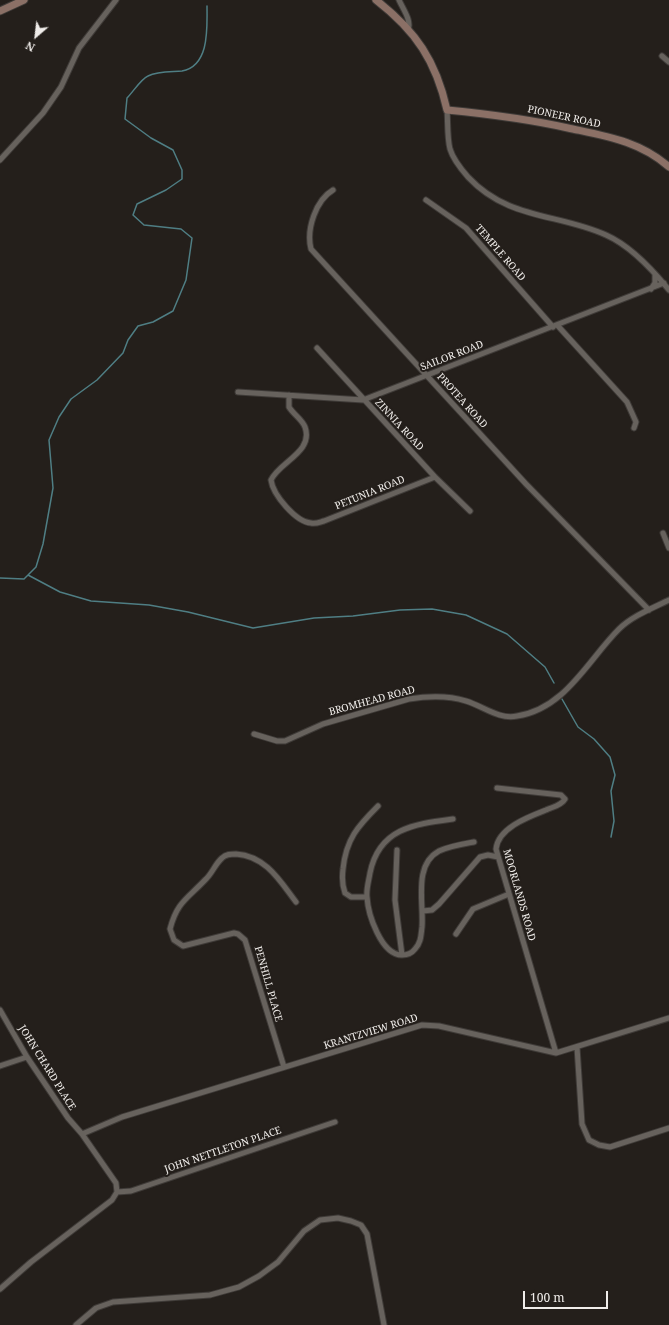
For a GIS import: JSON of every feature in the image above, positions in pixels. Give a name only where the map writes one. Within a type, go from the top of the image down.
[{"type":"main road","points":[[0,11],[24,0]]},
{"type":"main road","points":[[376,0],[408,30],[427,54],[440,82],[448,110]]},
{"type":"main road","name":"PIONEER ROAD","points":[[448,110],[531,120],[619,139],[646,149],[669,167]]},
{"type":"street","points":[[0,160],[43,113],[60,87],[79,48],[116,0]]},
{"type":"street","points":[[399,0],[408,19],[410,26],[408,30]]},
{"type":"street","points":[[662,56],[669,62]]},
{"type":"street","points":[[448,110],[450,149],[461,168],[483,190],[512,208],[531,214],[576,223],[607,235],[625,246],[655,274],[669,290]]},
{"type":"street","name":"PROTEA ROAD","points":[[333,190],[326,194],[317,207],[311,234],[312,249],[322,262],[526,484],[649,610]]},
{"type":"street","name":"TEMPLE ROAD","points":[[426,200],[466,228],[627,402],[633,412],[636,422],[634,428]]},
{"type":"street","points":[[651,289],[655,283],[655,274]]},
{"type":"street","name":"SAILOR ROAD","points":[[238,392],[363,400],[556,327],[664,284]]},
{"type":"street","name":"ZINNIA ROAD","points":[[317,348],[435,477],[470,511]]},
{"type":"street","name":"PETUNIA ROAD","points":[[289,395],[289,407],[305,426],[305,440],[295,456],[274,473],[271,480],[276,495],[286,506],[304,521],[310,523],[324,521],[435,477]]},
{"type":"street","points":[[663,533],[669,548]]},
{"type":"street","name":"BROMHEAD ROAD","points":[[254,734],[277,741],[285,741],[323,724],[409,699],[423,697],[454,698],[467,701],[501,716],[509,717],[530,713],[557,700],[620,629],[649,610],[669,600]]},
{"type":"street","name":"MOORLANDS ROAD","points":[[497,788],[561,795],[565,799],[561,804],[532,816],[503,833],[497,843],[498,857],[556,1052]]},
{"type":"street","points":[[367,897],[351,897],[345,893],[342,879],[344,857],[354,833],[378,806]]},
{"type":"street","points":[[454,819],[425,823],[403,830],[388,838],[381,845],[372,860],[367,897],[382,944],[391,952],[402,955],[414,951],[420,941],[423,911],[423,872],[429,860],[443,850],[474,842]]},
{"type":"street","points":[[397,850],[396,900],[402,955]]},
{"type":"street","points":[[423,911],[432,910],[439,904],[480,857],[488,854],[498,857]]},
{"type":"street","name":"PENHILL PLACE","points":[[284,1067],[245,940],[238,934],[234,933],[183,946],[174,940],[170,929],[180,903],[204,882],[222,857],[226,855],[244,855],[262,862],[271,870],[296,902]]},
{"type":"street","points":[[456,934],[473,909],[509,894]]},
{"type":"street","name":"JOHN CHARD PLACE","points":[[0,1010],[27,1057],[68,1118],[82,1134],[116,1183],[117,1192]]},
{"type":"street","name":"KRANTZVIEW ROAD","points":[[82,1134],[122,1117],[422,1025],[439,1026],[556,1052],[577,1047],[669,1018]]},
{"type":"street","points":[[577,1047],[582,1124],[589,1140],[599,1145],[610,1147],[669,1128]]},
{"type":"street","points":[[0,1066],[27,1057]]},
{"type":"street","name":"JOHN NETTLETON PLACE","points":[[117,1192],[131,1191],[335,1122]]},
{"type":"street","points":[[0,1289],[112,1200],[117,1192]]},
{"type":"street","points":[[76,1325],[96,1308],[113,1302],[202,1296],[224,1292],[239,1287],[259,1276],[278,1262],[304,1231],[313,1223],[327,1218],[338,1218],[359,1224],[367,1234],[384,1325]]},
{"type":"waterway","points":[[0,578],[24,579],[36,567],[43,544],[53,488],[49,440],[59,417],[71,399],[97,380],[123,353],[128,340],[138,326],[153,322],[173,311],[186,280],[192,238],[181,229],[144,225],[133,215],[137,204],[166,190],[182,179],[182,170],[173,150],[151,138],[125,119],[127,98],[145,78],[156,73],[182,71],[191,68],[198,62],[205,44],[207,6]]},
{"type":"waterway","points":[[28,575],[60,592],[91,601],[149,605],[188,612],[253,628],[314,618],[353,616],[400,610],[432,609],[466,615],[507,634],[545,667],[554,683]]},
{"type":"waterway","points":[[562,699],[578,727],[594,739],[610,757],[615,775],[611,791],[614,821],[611,837]]}]
